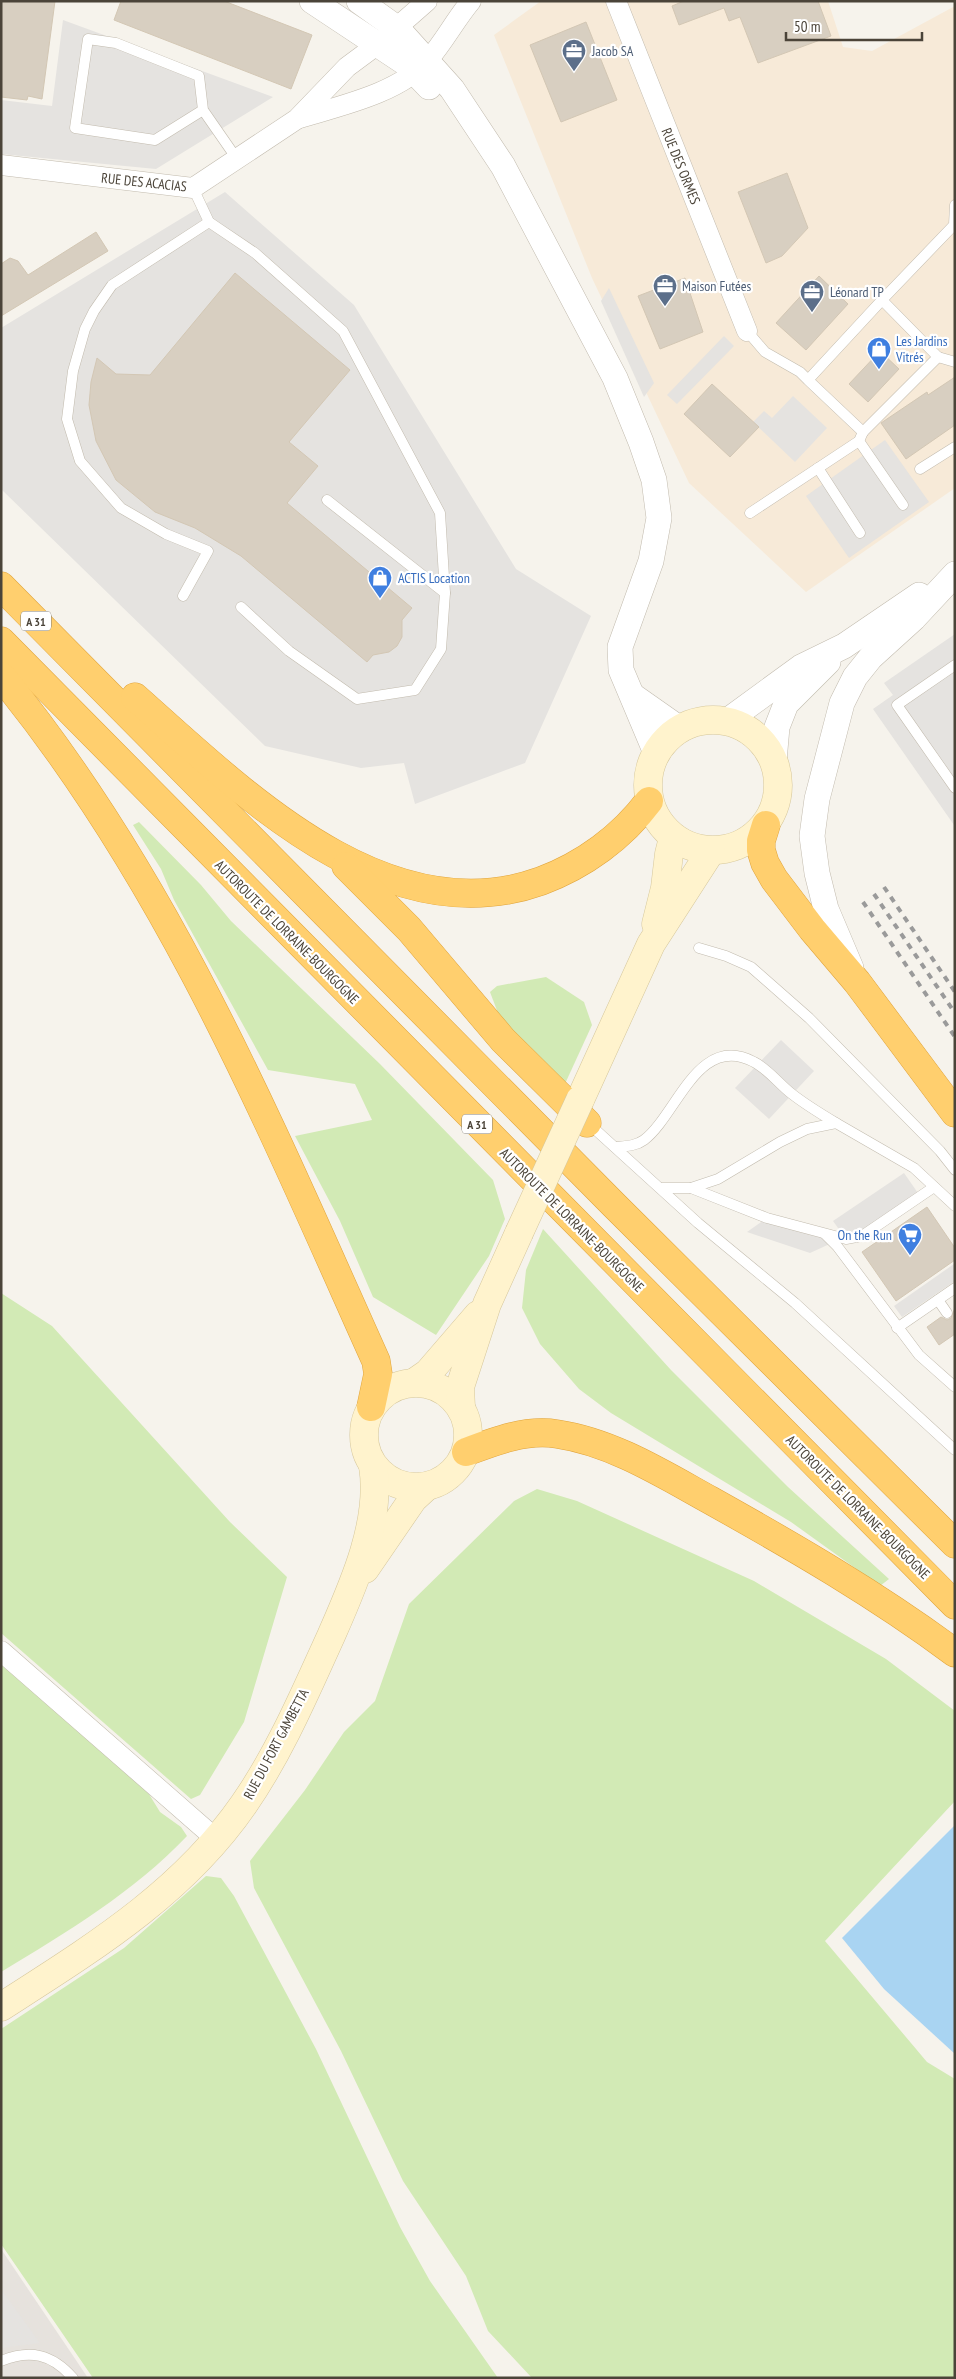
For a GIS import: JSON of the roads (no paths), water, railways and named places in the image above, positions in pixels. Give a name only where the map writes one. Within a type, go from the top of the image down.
[{"type":"highway","name":"A 31","points":[[1,586],[607,1198],[955,1544]]},
{"type":"highway","name":"AUTOROUTE DE LORRAINE-BOURGOGNE","points":[[1,641],[955,1605]]},
{"type":"highway","points":[[70,655],[117,680],[236,786],[307,838],[333,854],[405,883],[434,889],[486,894],[520,888],[579,864],[609,843],[638,815],[649,801]]},
{"type":"highway","points":[[1,676],[43,727],[84,786],[165,916],[231,1044],[376,1361],[378,1374],[371,1407]]},
{"type":"highway","points":[[766,825],[761,841],[761,850],[765,863],[774,879],[812,929],[857,982],[955,1114]]},
{"type":"highway","points":[[333,854],[409,928],[503,1040],[584,1111]]},
{"type":"highway","points":[[466,1452],[516,1435],[538,1433],[570,1436],[615,1451],[680,1483],[791,1545],[874,1597],[955,1653]]},
{"type":"main road","points":[[711,720],[728,721],[756,735],[774,761],[778,777],[778,794],[774,810],[766,825],[744,842],[731,848],[711,851],[691,847],[673,838],[654,815],[649,801],[647,784],[650,768],[656,753],[666,739],[680,729],[695,722],[711,720]]},
{"type":"main road","points":[[461,1408],[460,1387],[486,1304],[519,1233],[584,1111],[651,944],[665,888],[673,838]]},
{"type":"main road","points":[[651,944],[711,851]]},
{"type":"main road","points":[[415,1382],[439,1360],[486,1304]]},
{"type":"main road","points":[[415,1382],[433,1385],[449,1394],[461,1408],[467,1422],[469,1437],[466,1452],[457,1468],[443,1480],[426,1487],[411,1488],[396,1484],[383,1476],[373,1466],[366,1452],[363,1436],[365,1421],[371,1407],[383,1394],[398,1385],[415,1382]]},
{"type":"main road","name":"RUE DU FORT GAMBETTA","points":[[1,2007],[103,1941],[138,1915],[172,1886],[216,1839],[244,1804],[268,1766],[298,1708],[354,1585],[372,1516],[376,1486],[373,1466]]},
{"type":"main road","name":"RUE DU FORT GAMBETTA","points":[[354,1585],[413,1499],[426,1487]]},
{"type":"street","points":[[312,1],[406,64],[421,67]]},
{"type":"street","points":[[359,1],[396,27],[421,67],[452,89],[503,166],[615,378],[654,480],[659,518],[651,560],[620,647],[621,670],[656,753]]},
{"type":"street","name":"RUE DES ACACIAS","points":[[1,165],[193,188],[297,119],[347,67],[378,44],[427,1]]},
{"type":"street","points":[[421,67],[471,1]]},
{"type":"street","name":"RUE DES ORMES","points":[[616,1],[747,331]]},
{"type":"street","name":"RUE DES ACACIAS","points":[[297,119],[383,90],[421,67]]},
{"type":"street","points":[[728,721],[801,667],[844,646],[955,573]]},
{"type":"street","points":[[857,982],[831,923],[820,889],[813,855],[812,836],[817,799],[842,703],[855,677],[871,657],[914,618],[955,573]]},
{"type":"street","points":[[774,761],[777,727],[786,704],[844,646]]},
{"type":"street","points":[[631,694],[680,729]]},
{"type":"street","points":[[1,1651],[216,1839]]},
{"type":"lane","points":[[203,110],[156,140],[75,128],[88,39],[116,43],[199,76],[203,110],[237,158]]},
{"type":"lane","points":[[193,188],[209,222],[255,253],[343,331],[440,513],[445,593],[441,649],[415,690],[357,699],[289,651],[241,607]]},
{"type":"lane","points":[[808,380],[954,225],[955,205]]},
{"type":"lane","points":[[183,596],[208,551],[166,534],[121,508],[80,461],[67,420],[73,370],[85,329],[94,311],[112,285],[209,222]]},
{"type":"lane","points":[[882,300],[938,358],[955,362]]},
{"type":"lane","points":[[747,331],[765,352],[800,372],[861,436],[903,505]]},
{"type":"lane","points":[[750,513],[818,468],[861,436],[938,358]]},
{"type":"lane","points":[[920,469],[955,447]]},
{"type":"lane","points":[[818,468],[860,533]]},
{"type":"lane","points":[[327,500],[445,593]]},
{"type":"lane","points":[[955,665],[897,705],[955,788]]},
{"type":"lane","points":[[699,948],[726,956],[751,967],[816,1025],[934,1145],[955,1170]]},
{"type":"lane","points":[[615,1147],[632,1146],[644,1140],[660,1124],[688,1081],[702,1067],[718,1058],[736,1056],[753,1061],[792,1094],[836,1123],[914,1168],[955,1206]]},
{"type":"lane","points":[[584,1111],[615,1147],[662,1188],[698,1223],[795,1303],[955,1450]]},
{"type":"lane","points":[[662,1188],[691,1188],[718,1179],[780,1142],[807,1129],[836,1123]]},
{"type":"lane","points":[[691,1188],[767,1218],[846,1239],[862,1236],[934,1187]]},
{"type":"lane","points":[[824,1234],[837,1246],[919,1355],[955,1387]]},
{"type":"lane","points":[[897,1328],[955,1288]]},
{"type":"lane","points":[[938,1300],[947,1313]]},
{"type":"lane","points":[[1,2361],[16,2355],[40,2355],[58,2363],[73,2378]]},
{"type":"water","points":[[955,1825],[955,2054],[884,1989],[842,1938]]},
{"type":"railway","points":[[884,887],[955,992]]},
{"type":"railway","points":[[874,894],[955,1013]]},
{"type":"railway","points":[[863,902],[955,1037]]},
{"type":"place","name":"Jacob SA","points":[[574,72]]},
{"type":"place","name":"Maison Futées","points":[[665,307]]},
{"type":"place","name":"Léonard TP","points":[[812,313]]},
{"type":"place","name":"Les Jardins Vitrés","points":[[879,370]]},
{"type":"place","name":"ACTIS Location","points":[[380,599]]},
{"type":"place","name":"On the Run","points":[[910,1256]]}]
